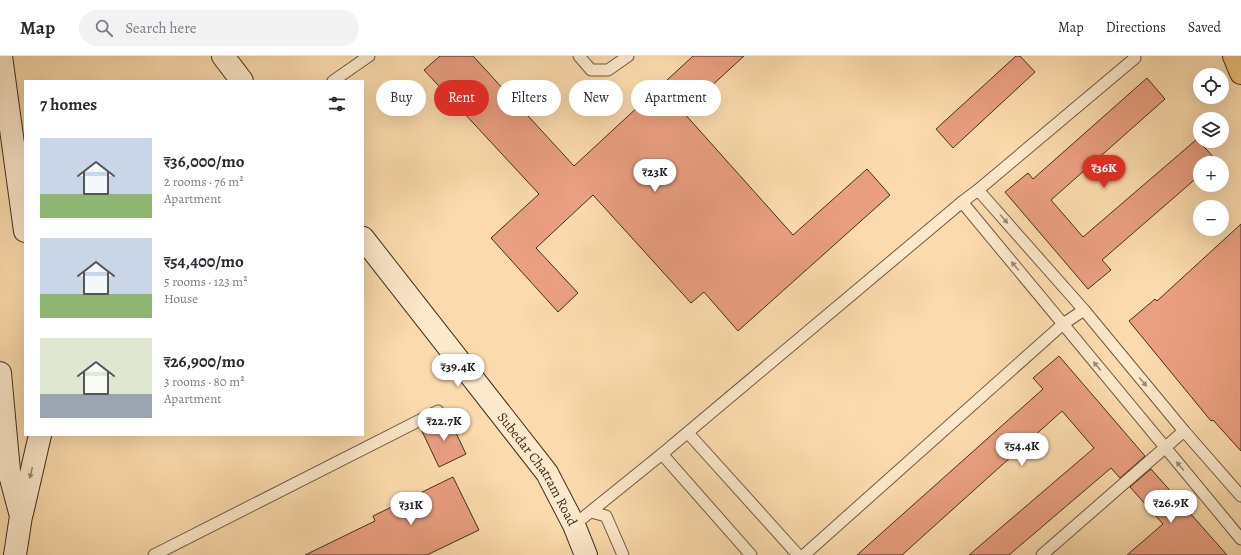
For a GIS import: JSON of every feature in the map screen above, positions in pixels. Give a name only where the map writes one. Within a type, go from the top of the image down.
[{"type":"main road","points":[[1,56],[24,224]]},
{"type":"main road","points":[[223,56],[241,80]]},
{"type":"main road","points":[[1234,56],[1241,73]]},
{"type":"main road","name":"Subedar Chatram Road","points":[[364,239],[547,474],[574,526],[586,555]]},
{"type":"main road","points":[[0,373],[9,471],[21,516]]},
{"type":"main road","points":[[15,555],[21,516],[40,436]]},
{"type":"lane","points":[[335,80],[369,56]]},
{"type":"lane","points":[[579,56],[591,70],[608,70],[628,56]]},
{"type":"lane","points":[[574,526],[688,433],[1135,58]]},
{"type":"lane","points":[[978,190],[1084,310],[1241,496]]},
{"type":"lane","points":[[962,202],[1241,539]]},
{"type":"lane","points":[[804,555],[1063,324],[1084,310]]},
{"type":"lane","points":[[154,555],[438,411]]},
{"type":"lane","points":[[1042,555],[1184,430]]},
{"type":"lane","points":[[688,433],[798,555]]},
{"type":"lane","points":[[662,454],[751,555]]},
{"type":"lane","points":[[591,512],[606,516],[623,555]]},
{"type":"building","points":[[440,56],[473,56],[497,82],[497,116],[528,116],[574,166],[631,113],[631,116],[687,116],[793,235],[867,169],[890,195],[738,331],[704,292],[691,303],[593,195],[536,248],[578,293],[558,312],[491,238],[539,194],[467,116],[489,116],[489,80],[434,81],[424,70]]},
{"type":"building","points":[[693,56],[744,56],[718,80],[667,80]]},
{"type":"building","points":[[1016,56],[1020,56],[1035,72],[953,148],[936,129]]},
{"type":"building","points":[[1147,78],[1165,99],[1051,200],[1083,237],[1193,142],[1193,148],[1205,148],[1212,156],[1193,156],[1193,181],[1102,260],[1111,270],[1088,289],[1005,192],[1028,173],[1033,179]]},
{"type":"building","points":[[1241,224],[1241,451],[1213,420],[1211,421],[1129,321],[1155,299],[1157,301]]},
{"type":"building","points":[[1059,356],[1145,456],[1120,478],[1111,468],[1009,555],[969,555],[1094,448],[1062,411],[902,555],[857,555],[1043,389],[1033,378]]},
{"type":"building","points":[[448,416],[466,454],[439,467],[421,429]]},
{"type":"building","points":[[1151,469],[1227,555],[1127,555],[1163,524],[1130,487]]},
{"type":"building","points":[[453,477],[479,530],[427,555],[305,555],[375,521],[373,516]]}]
